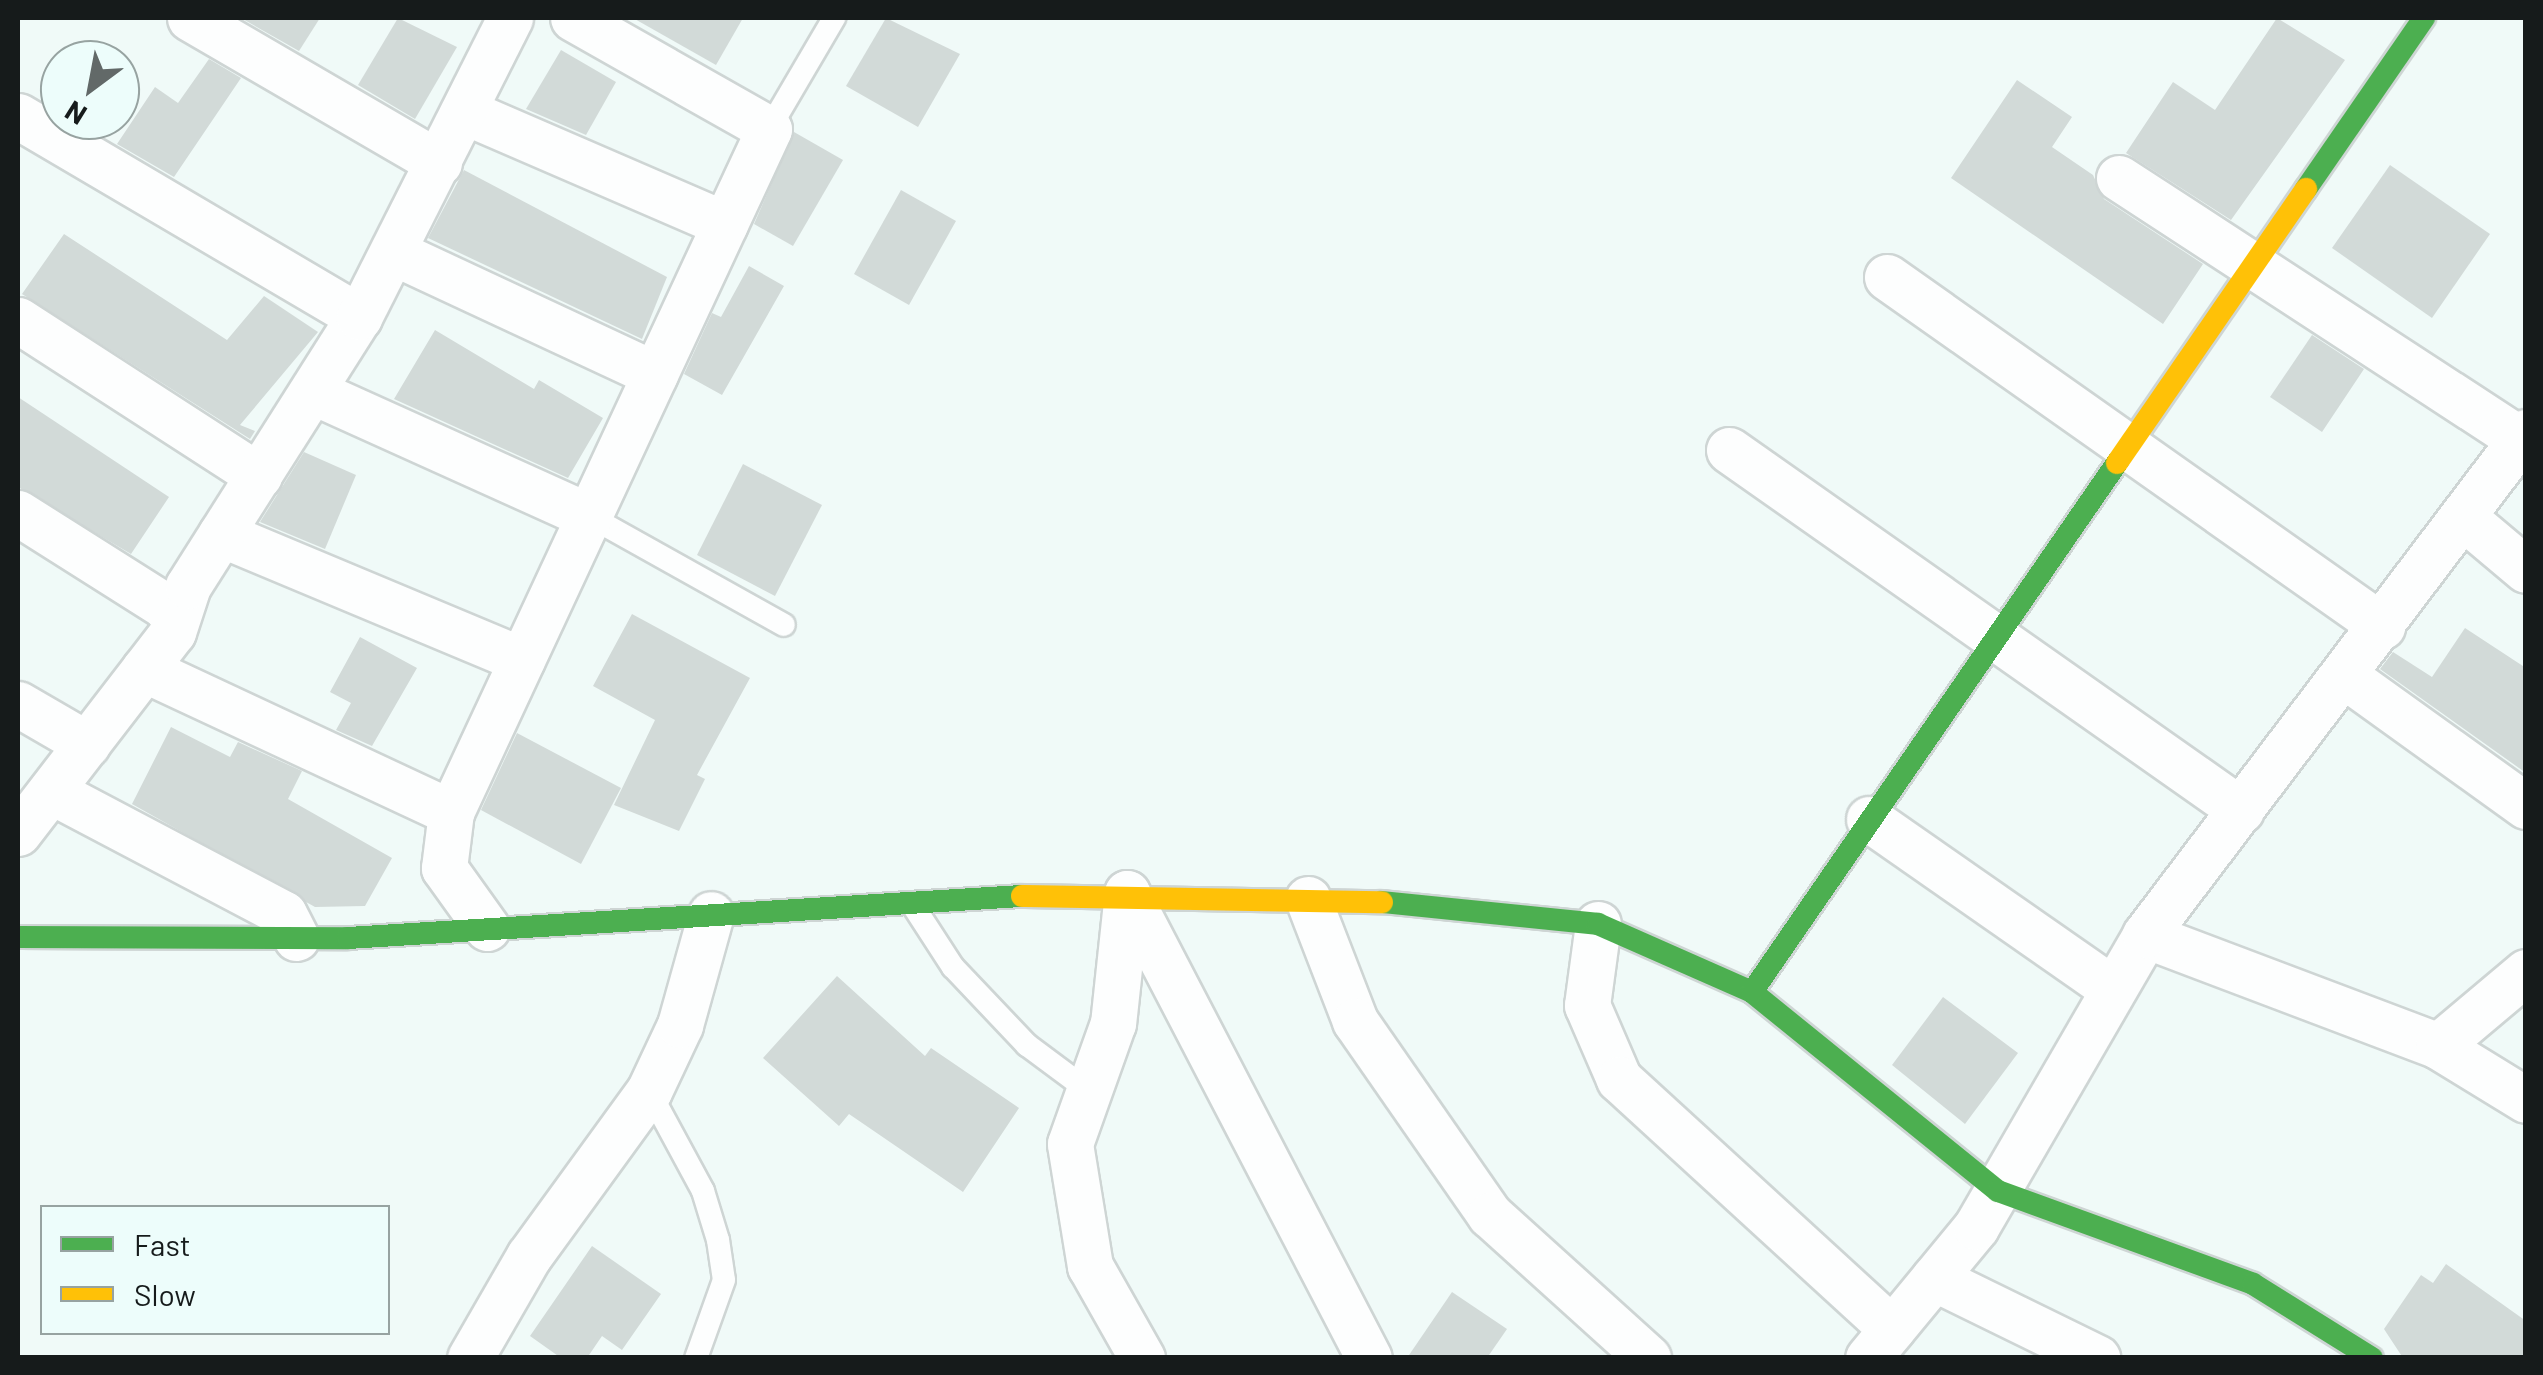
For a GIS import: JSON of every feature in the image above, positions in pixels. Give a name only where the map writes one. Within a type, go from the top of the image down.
[{"type":"street","points":[[190,18],[439,163]]},
{"type":"street","points":[[18,832],[144,669],[221,534],[314,392],[359,317],[466,112],[510,18]]},
{"type":"street","points":[[487,928],[444,868],[450,812],[769,129],[573,18]]},
{"type":"street","points":[[1752,992],[2424,18]]},
{"type":"street","points":[[466,112],[726,224]]},
{"type":"street","points":[[18,116],[359,317]]},
{"type":"street","points":[[1598,924],[1587,1006],[1619,1078],[1880,1343],[1998,1191],[2145,935],[2345,676],[2523,436],[2118,178]]},
{"type":"street","points":[[393,252],[655,374]]},
{"type":"street","points":[[1887,278],[2129,444],[2382,626]]},
{"type":"street","points":[[18,320],[259,476]]},
{"type":"street","points":[[314,392],[589,516]]},
{"type":"street","points":[[1729,450],[2242,810]]},
{"type":"street","points":[[18,512],[166,606],[174,620]]},
{"type":"street","points":[[2463,516],[2526,570]]},
{"type":"street","points":[[221,534],[522,660]]},
{"type":"street","points":[[144,669],[450,812]]},
{"type":"street","points":[[2345,676],[2526,806]]},
{"type":"street","points":[[18,704],[87,744]]},
{"type":"street","points":[[51,790],[284,914],[296,938]]},
{"type":"street","points":[[1870,819],[2114,989]]},
{"type":"street","points":[[18,937],[296,938],[1126,893],[1308,899],[1598,924],[1752,992],[1998,1191],[2254,1284],[2372,1358]]},
{"type":"street","points":[[1126,893],[1113,1023],[1070,1144],[1090,1266],[1142,1358]]},
{"type":"street","points":[[1126,893],[1369,1358]]},
{"type":"street","points":[[1308,899],[1355,1021],[1490,1215],[1648,1358]]},
{"type":"street","points":[[470,1358],[529,1256],[649,1091],[680,1025],[712,914]]},
{"type":"street","points":[[2145,935],[2438,1046],[2526,1100]]},
{"type":"street","points":[[2438,1046],[2526,972]]},
{"type":"street","points":[[1934,1278],[2097,1358]]},
{"type":"lane","points":[[769,129],[834,18]]},
{"type":"lane","points":[[589,516],[784,625]]},
{"type":"lane","points":[[911,902],[953,967],[1026,1045],[1089,1092]]},
{"type":"lane","points":[[649,1091],[703,1191],[718,1240],[724,1280],[696,1358]]},
{"type":"building","points":[[241,18],[320,18],[299,51]]},
{"type":"building","points":[[398,18],[457,47],[415,119],[358,85]]},
{"type":"building","points":[[633,18],[743,18],[716,65]]},
{"type":"building","points":[[886,18],[960,54],[918,127],[846,86]]},
{"type":"building","points":[[2277,18],[2345,60],[2231,220],[2126,153],[2173,82],[2215,110]]},
{"type":"building","points":[[561,50],[616,82],[586,135],[526,109]]},
{"type":"building","points":[[209,59],[241,78],[174,177],[117,144],[120,140],[140,140],[140,110],[155,87],[178,103]]},
{"type":"building","points":[[2017,80],[2072,117],[2052,147],[2093,175],[2104,199],[2203,264],[2163,324],[1951,178]]},
{"type":"building","points":[[794,132],[843,160],[793,246],[754,224]]},
{"type":"building","points":[[2390,165],[2490,234],[2432,318],[2332,248]]},
{"type":"building","points":[[464,170],[667,277],[642,339],[428,238]]},
{"type":"building","points":[[901,190],[956,221],[909,305],[854,274]]},
{"type":"building","points":[[64,234],[227,340],[264,296],[318,332],[240,425],[255,431],[250,439],[22,294]]},
{"type":"building","points":[[749,266],[784,286],[722,395],[684,374],[712,313],[721,317]]},
{"type":"building","points":[[435,330],[534,389],[539,380],[603,418],[568,478],[394,399]]},
{"type":"building","points":[[2312,335],[2364,369],[2322,432],[2270,397]]},
{"type":"building","points":[[18,397],[169,497],[131,554],[18,487]]},
{"type":"building","points":[[304,452],[356,475],[325,549],[260,522]]},
{"type":"building","points":[[743,464],[822,505],[775,596],[697,555]]},
{"type":"building","points":[[632,614],[750,678],[697,775],[705,779],[679,831],[614,805],[655,720],[593,686]]},
{"type":"building","points":[[2465,628],[2526,668],[2526,773],[2380,669],[2393,652],[2432,677]]},
{"type":"building","points":[[360,637],[417,668],[372,746],[336,730],[351,703],[330,692]]},
{"type":"building","points":[[171,727],[230,757],[238,742],[302,771],[288,799],[392,858],[365,906],[315,907],[132,804]]},
{"type":"building","points":[[517,733],[621,788],[581,864],[481,810]]},
{"type":"building","points":[[837,976],[925,1056],[931,1048],[1019,1108],[963,1192],[849,1114],[839,1126],[763,1058]]},
{"type":"building","points":[[1943,997],[2018,1053],[1965,1124],[1892,1065]]},
{"type":"building","points":[[592,1246],[661,1294],[622,1350],[602,1336],[587,1358],[561,1358],[530,1336]]},
{"type":"building","points":[[2446,1264],[2526,1321],[2526,1358],[2403,1358],[2384,1329],[2421,1275],[2433,1283]]},
{"type":"building","points":[[1452,1292],[1507,1329],[1487,1358],[1407,1358]]},
{"type":"traffic: fast","points":[[2306,189],[2424,18]]},
{"type":"traffic: fast","points":[[1752,992],[2117,463]]},
{"type":"traffic: fast","points":[[18,937],[348,938],[1022,896]]},
{"type":"traffic: fast","points":[[1382,902],[1598,924],[1752,992],[1998,1191],[2253,1284],[2372,1358]]},
{"type":"traffic: slow","points":[[2117,463],[2306,189]]},
{"type":"traffic: slow","points":[[1022,896],[1382,902]]}]
